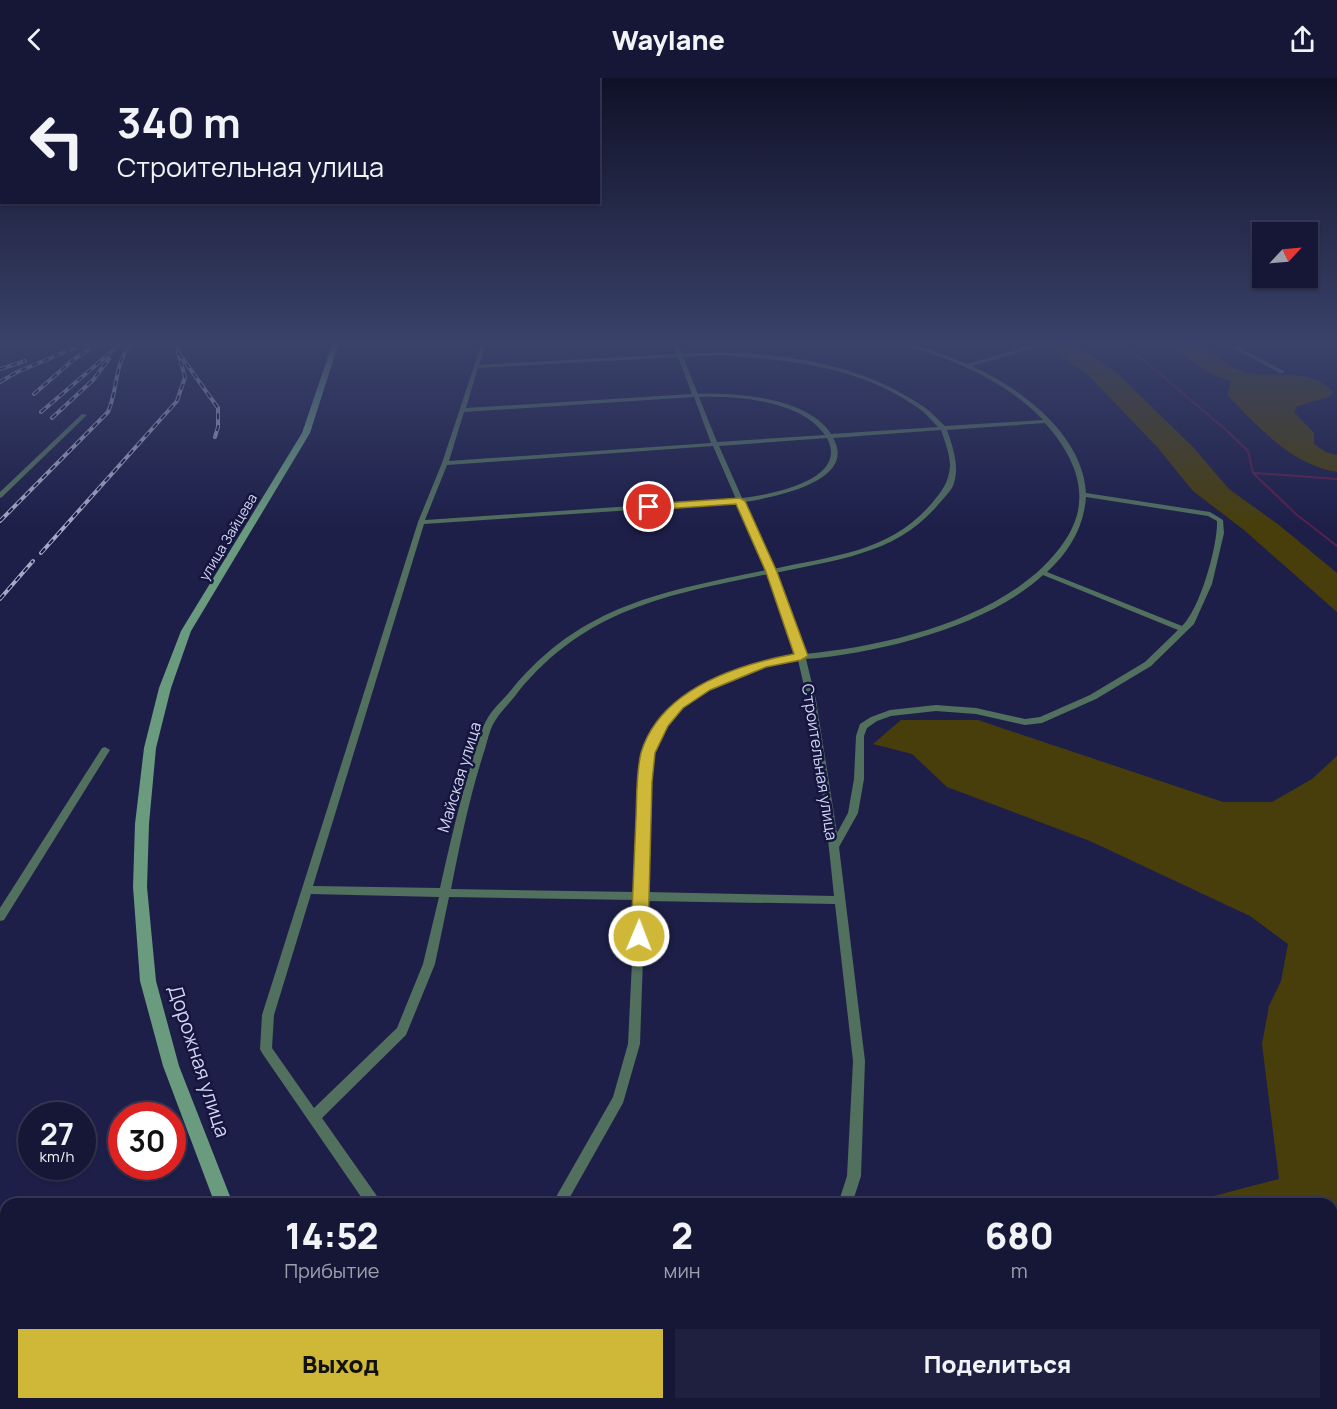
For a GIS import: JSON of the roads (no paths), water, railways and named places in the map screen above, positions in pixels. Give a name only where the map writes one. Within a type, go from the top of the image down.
[{"type":"street","name":"улица Зайцева","points":[[150,748],[165,688],[186,631],[306,433],[316,404]]},
{"type":"street","points":[[370,1198],[266,1049],[268,1015],[421,522],[446,462],[464,404]]},
{"type":"street","points":[[462,410],[561,404]]},
{"type":"street","name":"Строительная улица","points":[[701,404],[715,444],[771,572],[801,656],[812,700],[834,847],[838,900],[855,1016],[859,1061],[854,1176],[846,1198]]},
{"type":"street","points":[[421,522],[740,501],[794,489],[822,475],[834,459],[834,447],[829,436],[809,416],[778,404]]},
{"type":"street","points":[[916,404],[944,429]]},
{"type":"street","points":[[562,1198],[619,1099],[634,1044],[645,782],[648,753],[662,724],[678,705],[706,687],[763,663],[871,646],[931,631],[1005,599],[1044,573],[1069,542],[1080,520],[1083,495],[1080,470],[1069,448],[1048,421],[1028,404]]},
{"type":"street","points":[[0,496],[84,416]]},
{"type":"street","points":[[446,462],[1048,421]]},
{"type":"street","name":"Майская улица","points":[[313,1118],[402,1031],[429,964],[443,891],[467,791],[490,721],[547,656],[575,635],[644,601],[681,590],[854,554],[884,544],[912,527],[949,487],[953,467],[951,449],[944,429]]},
{"type":"street","points":[[834,847],[853,813],[859,779],[860,736],[863,726],[874,719],[890,713],[936,708],[976,711],[1025,722],[1042,720],[1093,697],[1148,663],[1191,622],[1208,584],[1221,533],[1220,520],[1210,513],[1083,495]]},
{"type":"street","points":[[1044,573],[1183,629]]},
{"type":"street","name":"Дорожная улица","points":[[150,748],[142,824],[140,887],[148,981],[171,1066],[222,1198]]},
{"type":"street","points":[[0,917],[105,750]]},
{"type":"street","points":[[308,890],[838,900]]},
{"type":"waterway","points":[[1196,404],[1248,451],[1253,473],[1297,515],[1337,546]]},
{"type":"waterway","points":[[1255,473],[1337,479]]},
{"type":"railway","points":[[41,412],[50,404]]},
{"type":"railway","points":[[52,418],[67,404]]},
{"type":"railway","points":[[0,521],[108,412],[110,404]]},
{"type":"railway","points":[[41,553],[174,404]]},
{"type":"railway","points":[[215,404],[218,408],[218,427],[215,437]]},
{"type":"railway","points":[[0,599],[33,561]]}]
